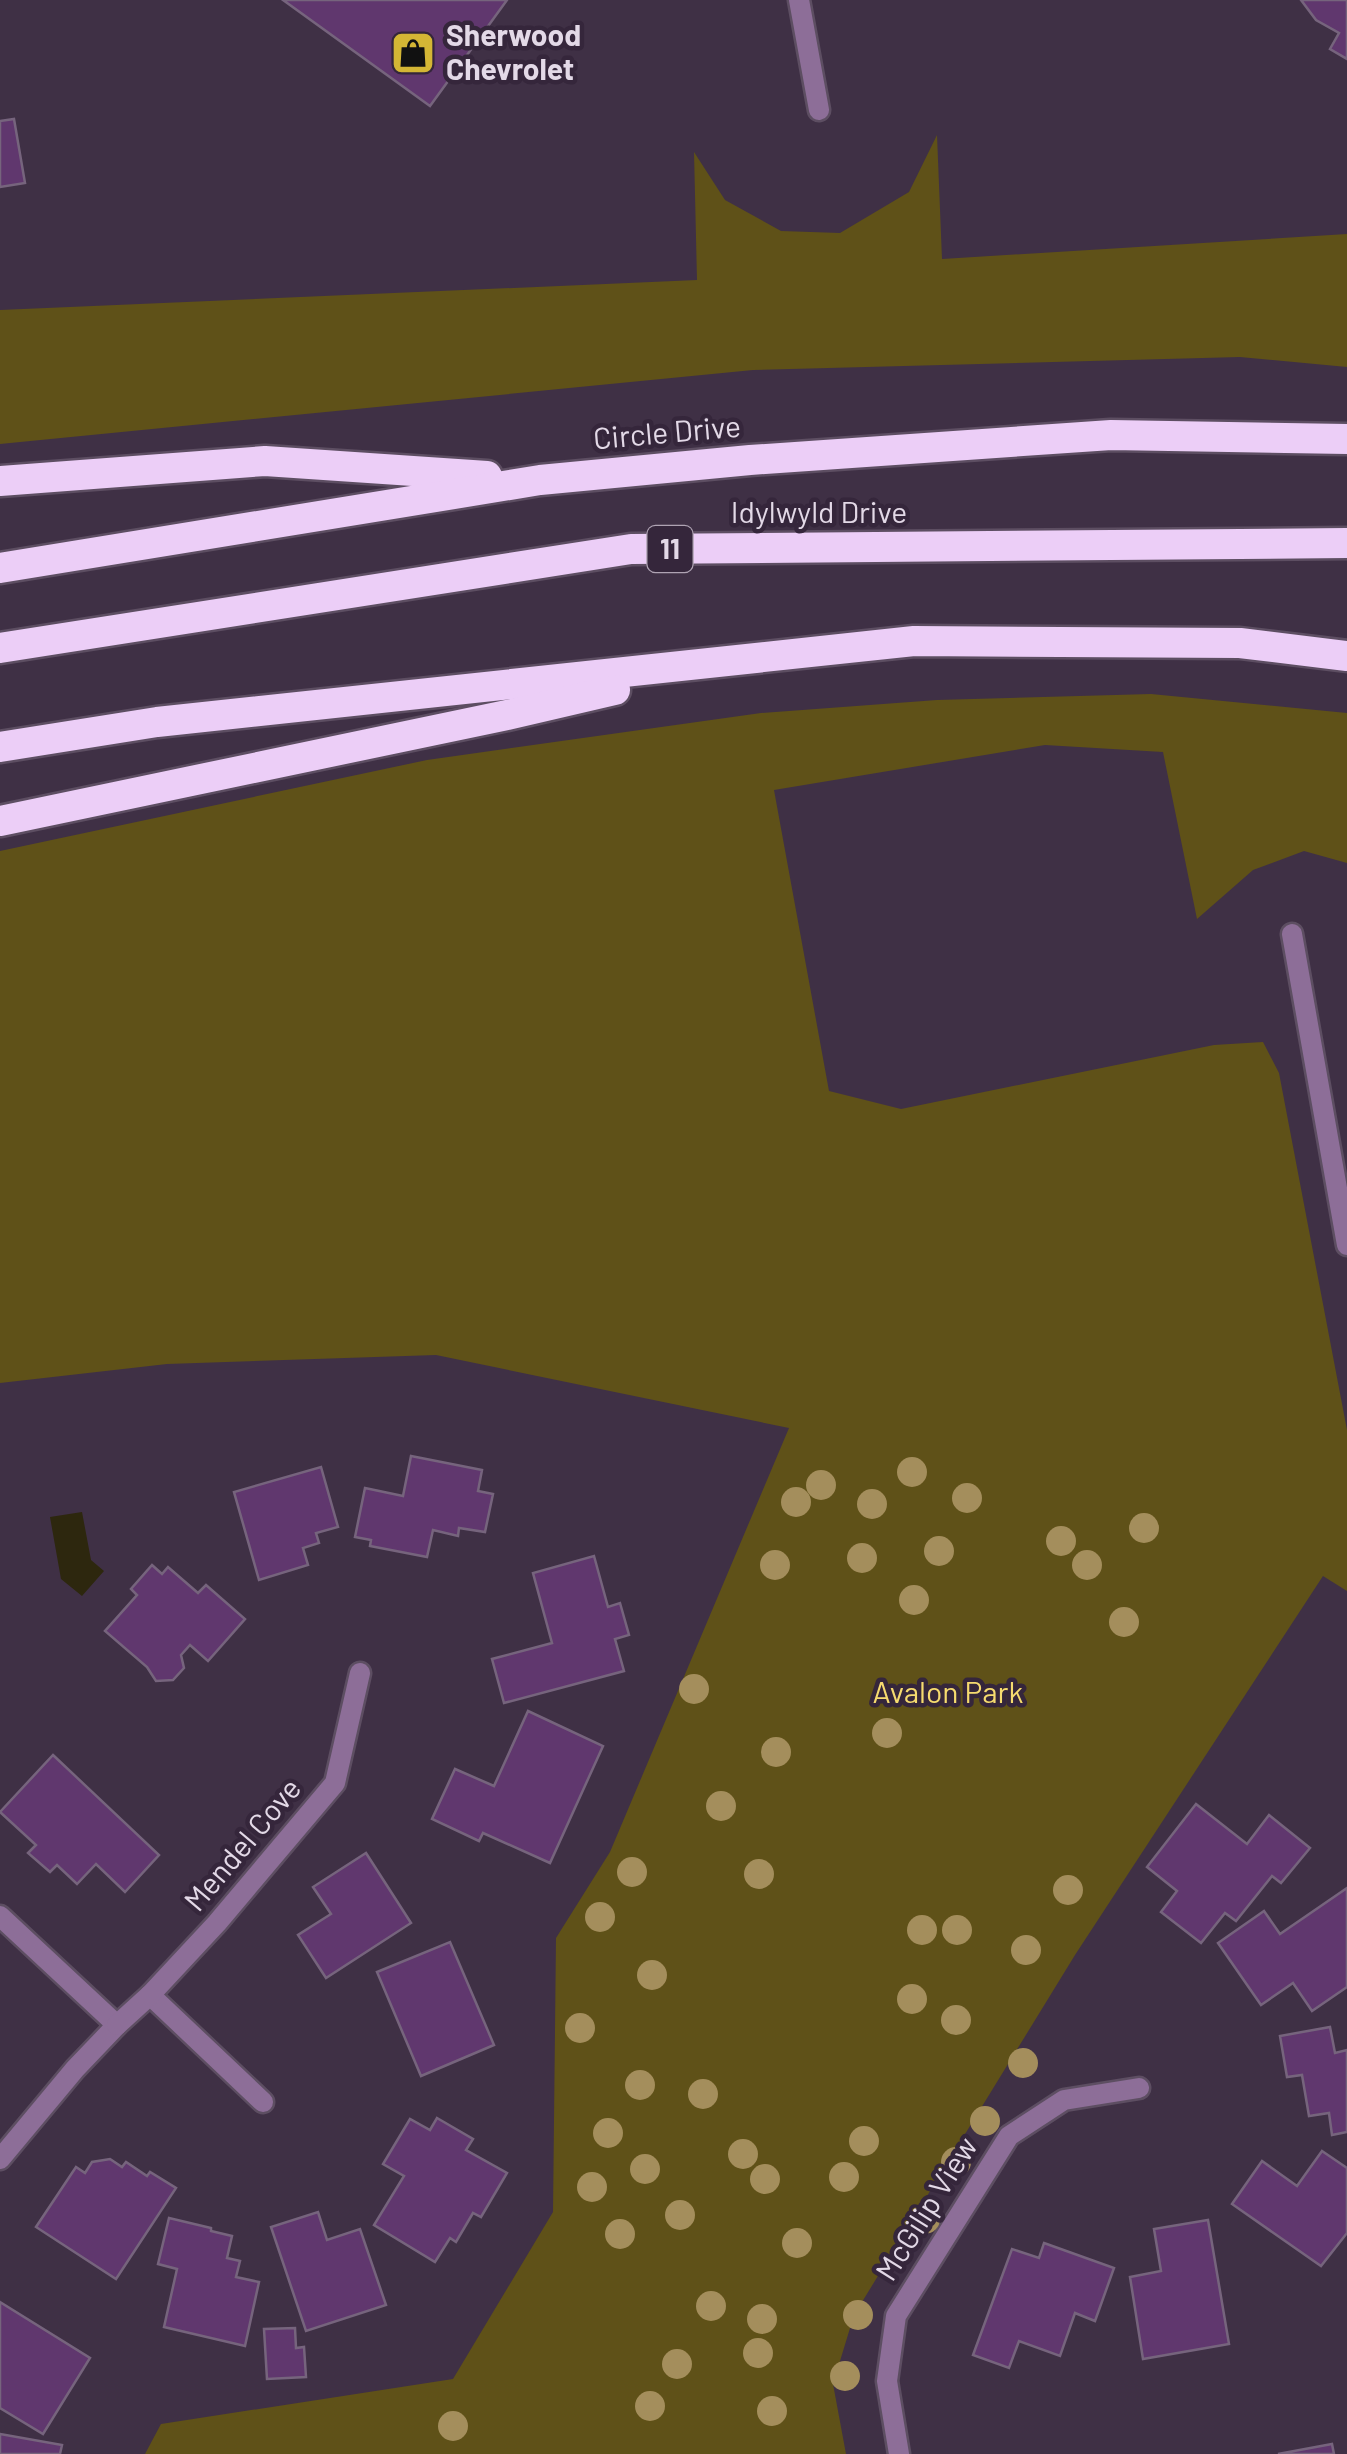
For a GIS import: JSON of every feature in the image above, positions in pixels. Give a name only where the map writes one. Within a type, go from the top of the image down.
[{"type":"highway","name":"Circle Drive","points":[[0,568],[540,480],[750,460],[1111,435],[1347,439]]},
{"type":"highway","points":[[0,481],[265,461],[540,480]]},
{"type":"highway","name":"Idylwyld Drive","points":[[0,648],[630,550],[1347,543]]},
{"type":"highway","points":[[0,747],[158,722],[914,642],[1240,644],[1347,656]]},
{"type":"highway","points":[[0,820],[507,716],[735,662]]},
{"type":"street","points":[[799,0],[819,110]]},
{"type":"street","points":[[1292,934],[1347,1244]]},
{"type":"street","name":"Mendel Cove","points":[[0,2160],[75,2070],[217,1922],[335,1783],[360,1673]]},
{"type":"street","points":[[0,1916],[117,2025]]},
{"type":"street","points":[[150,1995],[263,2102]]},
{"type":"street","name":"McGilip View","points":[[899,2454],[887,2381],[896,2316],[1009,2136],[1064,2100],[1139,2088]]},
{"type":"green space","points":[[937,135],[942,259],[1347,234],[1347,367],[1240,357],[753,370],[0,444],[0,310],[697,280],[694,152],[725,200],[781,231],[840,233],[909,192]]},
{"type":"green space","name":"Avalon Park","points":[[1151,694],[1347,713],[1347,863],[1304,851],[1253,870],[1197,919],[1163,752],[1045,745],[774,790],[829,1091],[901,1109],[1214,1045],[1263,1042],[1279,1073],[1347,1430],[1347,1591],[1323,1576],[1075,1955],[854,2315],[833,2384],[846,2454],[145,2454],[161,2424],[453,2379],[553,2212],[556,1938],[610,1852],[789,1428],[436,1355],[167,1364],[0,1383],[0,851],[427,760],[761,713],[937,700]]},
{"type":"shaded area","points":[[82,1512],[91,1560],[104,1571],[82,1596],[61,1579],[50,1517]]},
{"type":"building","name":"Sherwood Chevrolet","points":[[283,0],[507,0],[430,106]]},
{"type":"building","points":[[1301,0],[1347,0],[1347,59],[1330,49],[1339,33],[1316,20]]},
{"type":"building","points":[[14,119],[25,183],[0,187],[0,121]]},
{"type":"building","points":[[411,1456],[482,1470],[478,1491],[493,1494],[485,1532],[459,1528],[458,1536],[433,1530],[427,1557],[370,1546],[371,1540],[355,1537],[365,1488],[403,1496]]},
{"type":"building","points":[[321,1467],[338,1527],[316,1533],[319,1543],[303,1548],[308,1565],[259,1580],[234,1492]]},
{"type":"building","points":[[594,1556],[608,1607],[620,1603],[629,1635],[615,1639],[624,1671],[504,1703],[492,1659],[552,1643],[533,1573]]},
{"type":"building","points":[[152,1565],[162,1574],[168,1567],[198,1593],[206,1585],[245,1619],[208,1661],[190,1645],[181,1655],[184,1668],[173,1680],[156,1681],[147,1667],[105,1631],[137,1595],[131,1589]]},
{"type":"building","points":[[528,1711],[603,1746],[550,1863],[483,1833],[479,1841],[432,1819],[455,1769],[494,1786]]},
{"type":"building","points":[[53,1755],[159,1855],[125,1892],[96,1864],[77,1884],[57,1865],[50,1872],[28,1853],[36,1845],[0,1812]]},
{"type":"building","points":[[1196,1804],[1247,1844],[1269,1815],[1310,1848],[1281,1883],[1272,1876],[1236,1921],[1225,1913],[1201,1943],[1161,1912],[1177,1891],[1147,1867]]},
{"type":"building","points":[[366,1853],[411,1923],[326,1978],[298,1935],[331,1914],[313,1887]]},
{"type":"building","points":[[1347,1888],[1347,1987],[1312,2011],[1293,1983],[1261,2005],[1218,1943],[1264,1911],[1280,1934]]},
{"type":"building","points":[[450,1942],[494,2045],[421,2076],[377,1972]]},
{"type":"building","points":[[1330,2027],[1335,2053],[1347,2050],[1347,2132],[1332,2135],[1329,2113],[1309,2116],[1302,2075],[1287,2077],[1280,2036]]},
{"type":"building","points":[[437,2118],[473,2139],[466,2150],[507,2173],[481,2217],[473,2213],[456,2242],[450,2238],[435,2262],[374,2225],[404,2176],[383,2164],[410,2119],[430,2130]]},
{"type":"building","points":[[1322,2151],[1347,2168],[1347,2233],[1321,2266],[1232,2204],[1262,2161],[1297,2186]]},
{"type":"building","points":[[110,2159],[122,2167],[126,2162],[147,2176],[150,2172],[176,2188],[116,2279],[36,2227],[76,2167],[85,2173],[92,2162]]},
{"type":"building","points":[[318,2212],[327,2240],[360,2229],[386,2305],[306,2331],[271,2227]]},
{"type":"building","points":[[169,2218],[232,2236],[227,2258],[240,2261],[236,2277],[259,2282],[245,2346],[164,2327],[177,2269],[158,2264]]},
{"type":"building","points":[[1208,2220],[1229,2344],[1143,2359],[1130,2277],[1161,2271],[1154,2229]]},
{"type":"building","points":[[1044,2243],[1114,2268],[1095,2321],[1075,2313],[1060,2356],[1019,2341],[1009,2368],[973,2355],[1012,2249],[1039,2258]]},
{"type":"building","points":[[0,2302],[90,2358],[43,2434],[0,2408]]},
{"type":"building","points":[[295,2328],[296,2348],[304,2347],[306,2377],[267,2379],[264,2329]]},
{"type":"building","points":[[0,2434],[62,2445],[60,2454],[0,2454]]},
{"type":"building","points":[[1332,2444],[1334,2454],[1278,2454]]},
{"type":"place","name":"Sherwood Chevrolet","points":[[413,53]]}]
